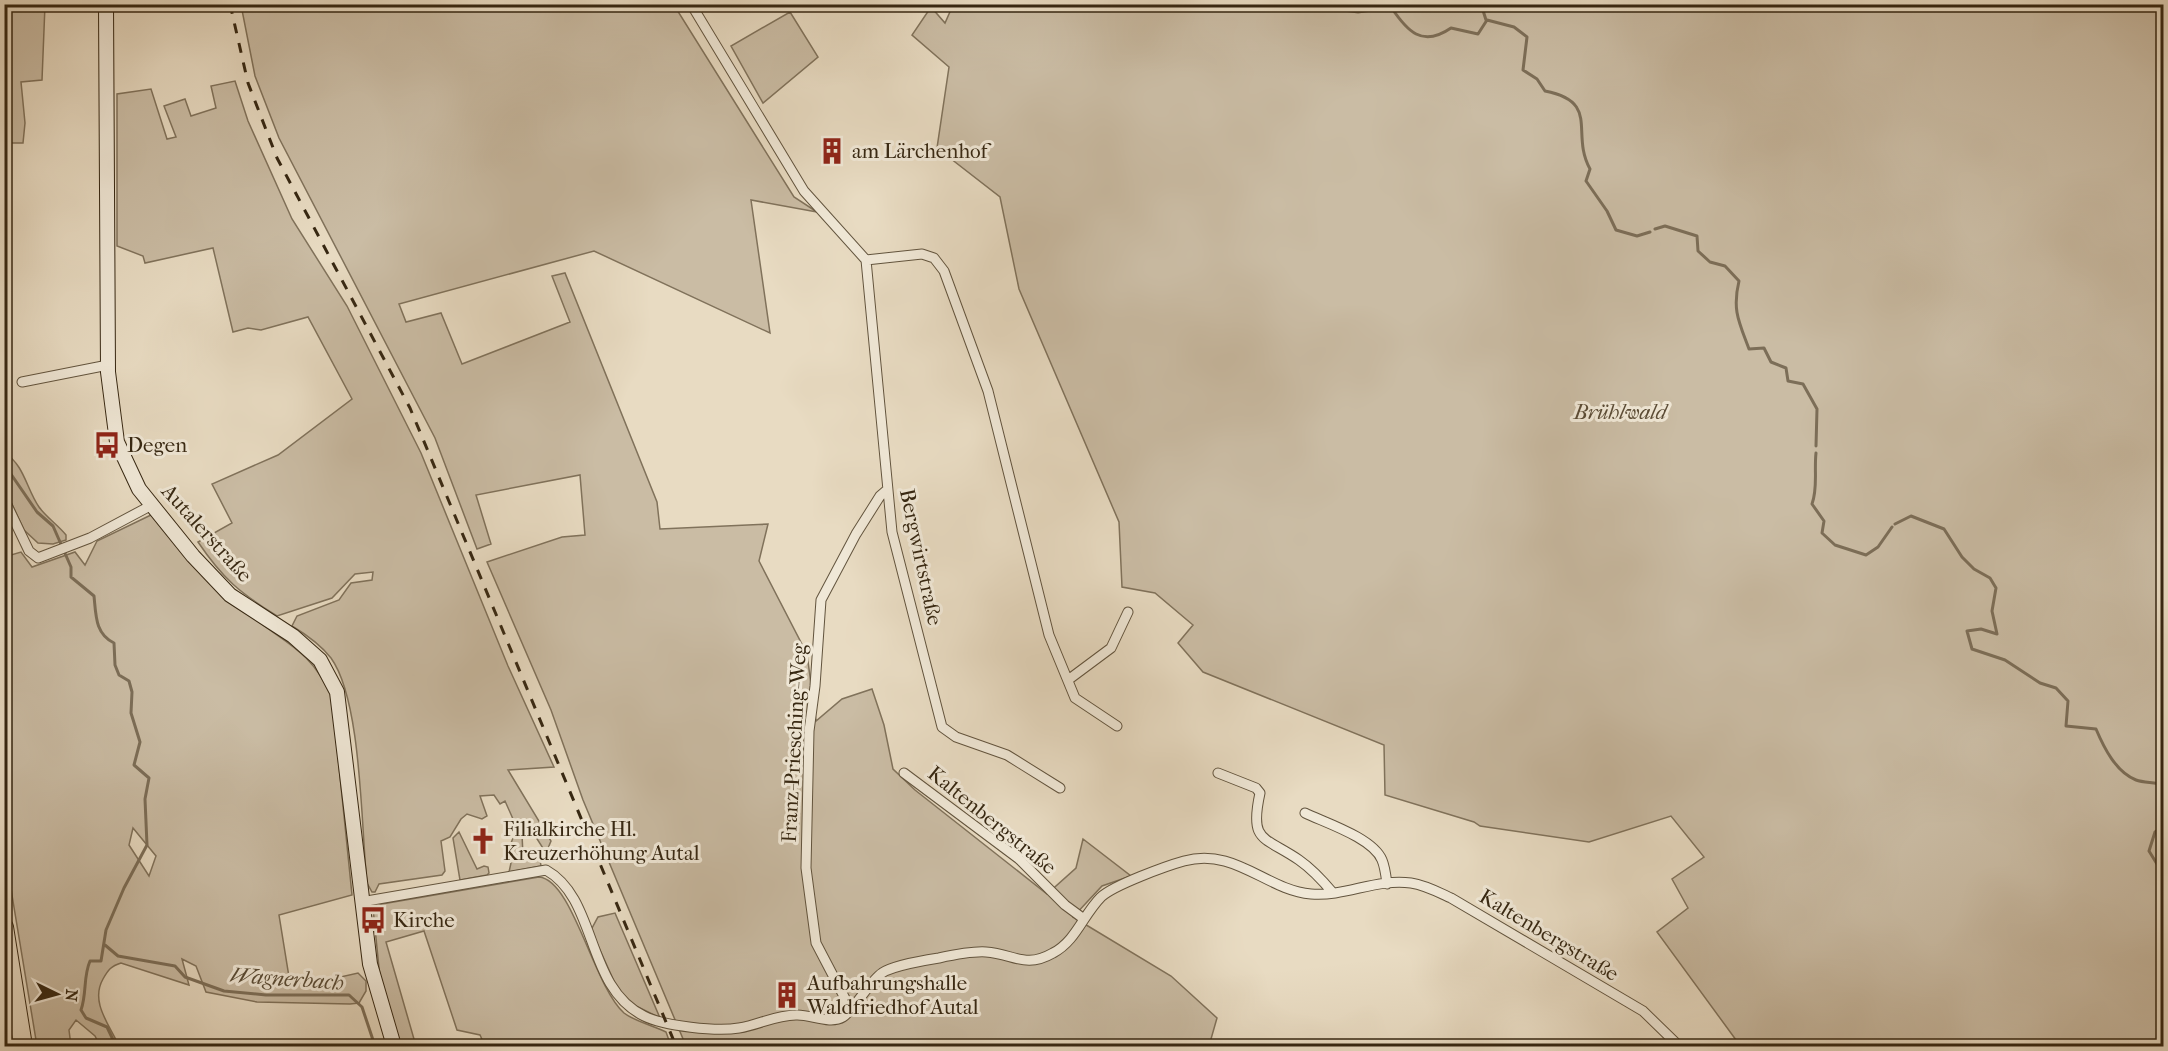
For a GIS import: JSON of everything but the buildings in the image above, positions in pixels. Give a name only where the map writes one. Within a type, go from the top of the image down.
[{"type":"highway","points":[[4,927],[23,1047]]},
{"type":"main road","name":"Autalerstraße","points":[[106,4],[108,365],[117,442],[126,465],[152,506],[193,556],[230,595],[293,636],[320,660],[338,692],[370,964],[394,1047]]},
{"type":"street","points":[[691,4],[804,191],[867,260],[922,254],[934,258],[944,271],[988,391],[1049,635],[1075,698],[1117,726]]},
{"type":"street","name":"Bergwirtstraße","points":[[867,260],[892,532],[942,727],[956,737],[1007,755],[1060,788]]},
{"type":"street","points":[[22,382],[108,365]]},
{"type":"street","name":"Franz-Priesching-Weg","points":[[850,1008],[816,943],[806,868],[809,731],[815,686],[821,600],[856,534],[880,496],[887,490]]},
{"type":"street","points":[[4,499],[32,555],[38,558],[70,546],[152,506]]},
{"type":"street","points":[[1068,680],[1111,648],[1128,612]]},
{"type":"street","points":[[1218,772],[1256,788],[1260,793],[1257,825],[1262,838],[1298,860],[1318,876],[1333,893]]},
{"type":"street","name":"Kaltenbergstraße","points":[[904,773],[1019,859],[1065,905],[1084,919]]},
{"type":"street","points":[[1305,813],[1364,840],[1376,850],[1382,860],[1388,884]]},
{"type":"street","name":"Kaltenbergstraße","points":[[362,902],[546,870],[557,876],[570,893],[610,985],[622,1003],[646,1018],[701,1028],[737,1029],[777,1016],[800,1014],[830,1020],[843,1017],[882,973],[937,958],[986,952],[1029,963],[1054,953],[1075,936],[1084,919],[1102,896],[1138,878],[1197,859],[1240,864],[1297,891],[1333,893],[1388,884],[1414,883],[1451,898],[1643,1011],[1679,1047]]},
{"type":"green space","points":[[5,4],[45,5],[42,80],[21,82],[25,123],[23,143],[5,143]]},
{"type":"green space","points":[[241,5],[674,5],[794,197],[817,212],[751,200],[770,333],[594,251],[399,304],[406,322],[441,313],[462,364],[570,322],[552,276],[565,273],[657,502],[660,529],[768,524],[759,561],[807,654],[816,721],[842,699],[872,689],[884,725],[893,769],[915,790],[1047,894],[1076,868],[1083,839],[1131,876],[1102,886],[1073,917],[1171,976],[1217,1018],[1209,1046],[686,1046],[583,800],[551,710],[487,562],[562,537],[585,535],[580,475],[476,495],[491,544],[477,549],[435,438],[279,138],[255,76]]},
{"type":"green space","name":"Brühlwald","points":[[953,5],[2163,5],[2163,1046],[1745,1046],[1739,1044],[1657,932],[1688,908],[1672,879],[1704,857],[1671,816],[1589,842],[1480,826],[1474,822],[1385,795],[1384,745],[1203,672],[1178,643],[1193,625],[1155,593],[1122,587],[1119,522],[1019,289],[1000,197],[937,148],[949,67],[912,35],[931,7],[945,23]]},
{"type":"green space","points":[[790,12],[818,57],[763,103],[731,46]]},
{"type":"green space","points":[[235,81],[248,121],[292,219],[347,306],[421,453],[508,666],[554,767],[508,770],[551,841],[546,853],[532,831],[522,834],[523,856],[529,860],[540,860],[541,866],[509,872],[511,863],[509,848],[517,828],[505,801],[500,804],[494,795],[480,796],[487,816],[482,819],[467,814],[461,819],[450,837],[441,841],[445,871],[442,875],[379,884],[375,892],[372,892],[367,883],[358,766],[349,704],[341,678],[331,658],[313,640],[292,626],[297,616],[339,600],[351,583],[372,580],[373,572],[355,574],[332,598],[277,616],[233,584],[198,542],[232,523],[212,484],[278,455],[352,399],[308,317],[261,330],[248,328],[233,332],[213,248],[145,263],[143,256],[117,246],[117,94],[151,89],[167,139],[176,137],[164,106],[185,99],[191,116],[216,108],[211,86]]},
{"type":"green space","points":[[4,452],[21,471],[39,507],[66,535],[66,540],[53,544],[38,543],[24,530],[5,489]]},
{"type":"green space","points":[[153,514],[230,597],[256,620],[293,646],[323,680],[332,697],[352,895],[279,915],[290,983],[314,983],[358,973],[366,981],[366,991],[359,1003],[257,1002],[206,992],[196,966],[182,959],[189,985],[121,963],[112,967],[103,979],[99,996],[102,1013],[119,1046],[100,1046],[95,1036],[76,1020],[69,1030],[71,1046],[37,1046],[5,853],[4,557],[21,552],[32,567],[75,552],[85,565],[97,541]],"holes":[[[133,828],[156,856],[149,876],[129,845]]]},
{"type":"green space","points":[[459,832],[477,869],[488,867],[487,875],[460,880],[453,838]]},
{"type":"green space","points":[[539,877],[551,883],[573,914],[602,980],[613,999],[628,1016],[666,1032],[671,1046],[485,1046],[480,1035],[457,1030],[424,931],[386,942],[416,1046],[400,1046],[380,978],[373,908],[382,904]]},
{"type":"green space","points":[[615,913],[660,1018],[628,1002],[618,990],[591,930],[598,917]]},
{"type":"waterway","points":[[1342,4],[1344,10],[1358,12],[1391,7],[1409,29],[1423,36],[1432,37],[1451,28],[1478,34],[1487,20],[1514,27],[1527,37],[1523,70],[1537,79],[1545,91],[1562,96],[1573,103],[1579,111],[1582,143],[1590,169],[1586,181],[1607,211],[1616,230],[1637,236],[1650,232]]},
{"type":"waterway","points":[[1481,4],[1486,20]]},
{"type":"waterway","points":[[1655,229],[1665,226],[1697,236],[1698,251],[1710,262],[1725,266],[1739,281],[1736,308],[1749,349],[1764,348],[1771,362],[1786,368],[1788,381],[1803,384],[1817,409],[1816,446]]},
{"type":"waterway","points":[[1816,453],[1812,504],[1824,521],[1822,533],[1835,545],[1866,555],[1878,547],[1892,527]]},
{"type":"waterway","points":[[4,464],[37,512],[53,526],[71,567],[71,577],[94,596],[100,629],[103,635],[114,643],[115,665],[119,675],[129,681],[132,692],[131,713],[140,742],[134,765],[149,778],[145,799],[147,845],[124,888],[106,930],[101,961],[90,961],[81,1010],[86,1018],[107,1027],[116,1046]]},
{"type":"waterway","points":[[1895,524],[1911,516],[1944,529],[1962,557],[1974,569],[1990,578],[1996,588],[1992,611],[1997,634],[1981,629],[1967,631],[1972,649],[2005,660],[2040,683],[2056,688],[2068,701],[2066,726],[2096,729],[2107,751],[2122,771],[2136,780],[2164,785]]},
{"type":"waterway","points":[[2164,826],[2155,832],[2149,851],[2157,864],[2164,862]]},
{"type":"waterway","name":"Wagnerbach","points":[[105,945],[118,956],[175,966],[185,977],[224,991],[266,995],[349,995],[362,1007],[375,1046]]},
{"type":"railway","points":[[230,4],[248,83],[277,158],[410,408],[676,1046]]},
{"type":"place","name":"am Lärchenhof","points":[[832,151]]},
{"type":"place","name":"Degen","points":[[107,445]]},
{"type":"place","name":"Filialkirche Hl. Kreuzerhöhung Autal","points":[[483,841]]},
{"type":"place","name":"Kirche","points":[[373,920]]},
{"type":"place","name":"Aufbahrungshalle Waldfriedhof Autal","points":[[787,995]]}]
